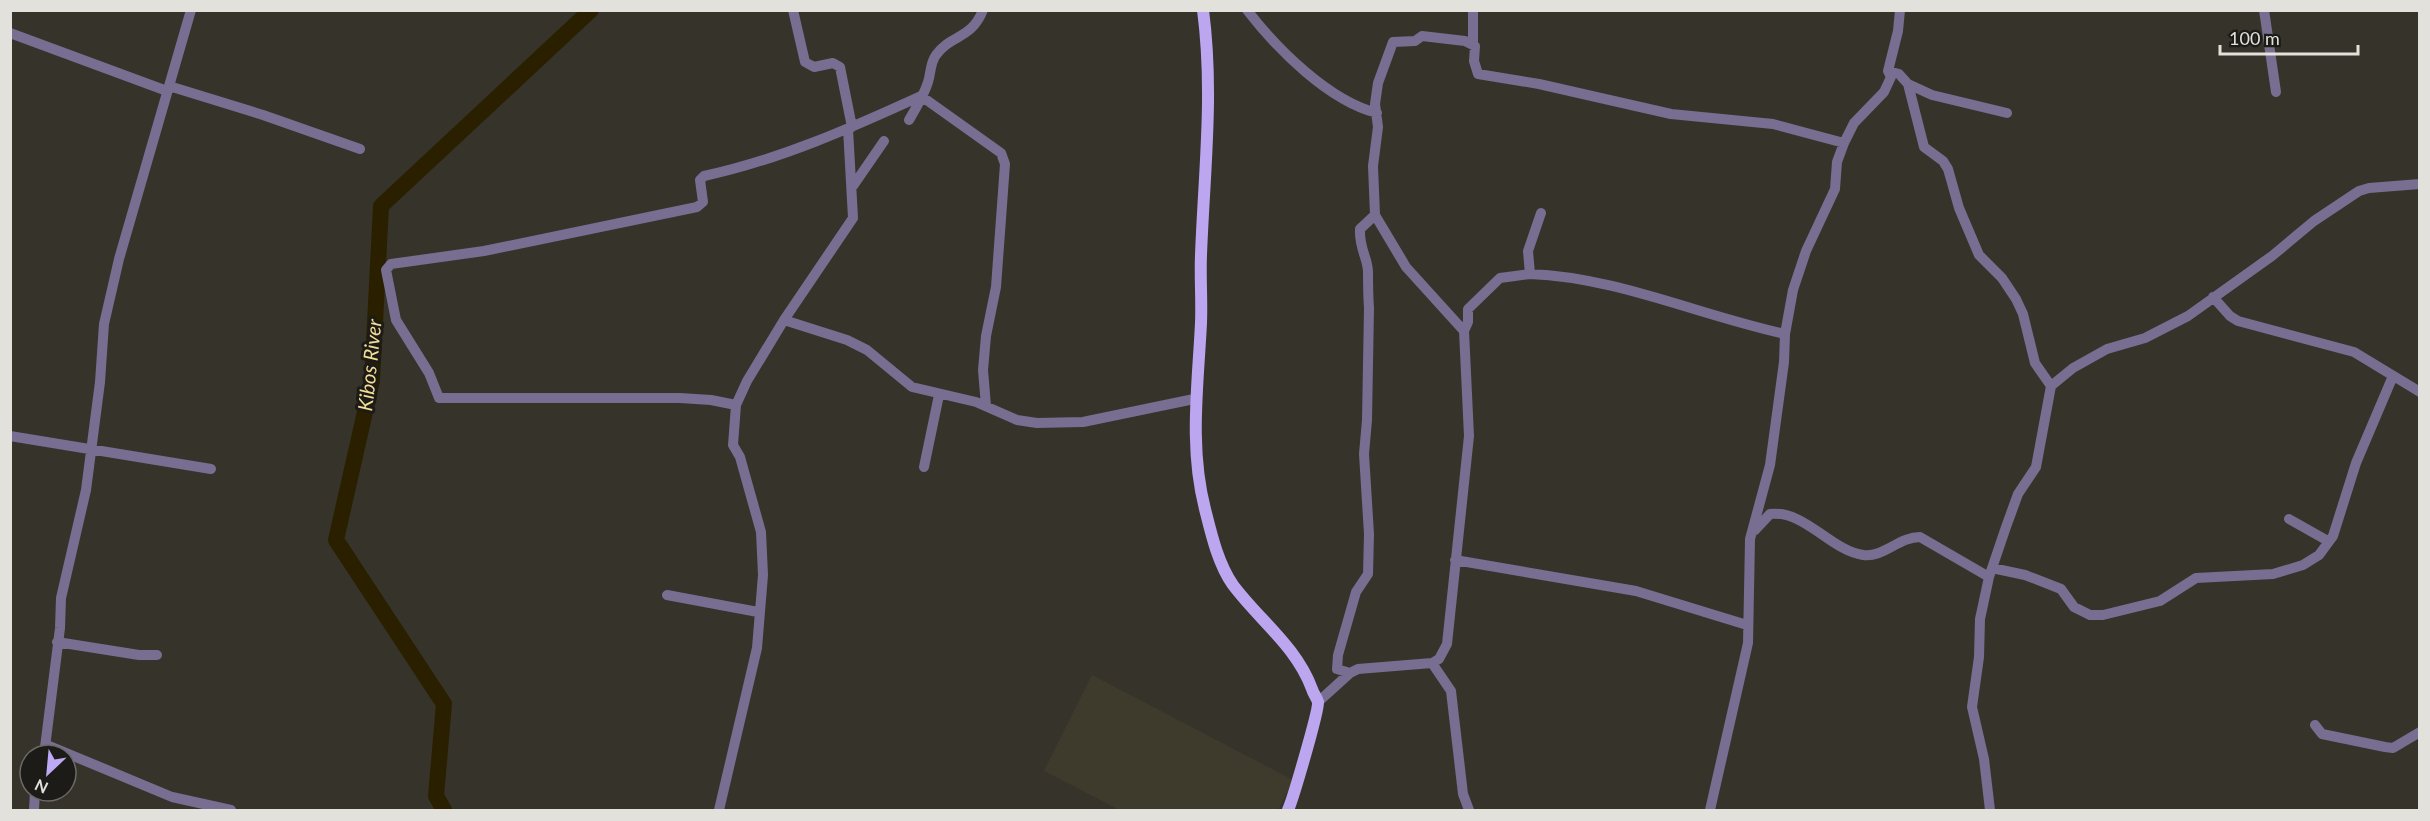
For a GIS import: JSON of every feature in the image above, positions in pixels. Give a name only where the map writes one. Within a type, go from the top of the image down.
[{"type":"main road","points":[[1203,10],[1209,93],[1201,257],[1201,324],[1194,399],[1197,458],[1205,507],[1223,566],[1233,584],[1291,649],[1306,673],[1318,702],[1300,777],[1288,810]]},
{"type":"street","points":[[47,743],[61,598],[86,490],[104,324],[111,290],[191,10]]},
{"type":"street","points":[[719,810],[757,648],[758,612],[763,575],[761,532],[740,457],[733,445],[736,405],[747,381],[784,320],[853,218],[850,128],[840,67],[833,63],[814,67],[805,62],[793,10]]},
{"type":"street","points":[[909,120],[928,81],[934,57],[978,23],[983,10]]},
{"type":"street","points":[[1246,10],[1263,31],[1320,84],[1358,108],[1377,113]]},
{"type":"street","points":[[1473,10],[1473,44],[1478,74],[1539,84],[1671,114],[1773,124],[1844,143]]},
{"type":"street","points":[[1710,810],[1748,643],[1751,535],[1770,465],[1784,362],[1785,334],[1797,273],[1835,189],[1837,162],[1844,143],[1854,123],[1884,92],[1891,77],[1888,71],[1900,10]]},
{"type":"street","points":[[2264,10],[2276,92]]},
{"type":"street","points":[[10,33],[168,89],[263,115],[360,149]]},
{"type":"street","points":[[1464,331],[1406,267],[1375,215],[1373,166],[1378,128],[1378,83],[1393,42],[1415,41],[1422,36],[1473,44]]},
{"type":"street","points":[[1888,71],[1899,74],[1908,84],[1932,96],[2007,113]]},
{"type":"street","points":[[1908,84],[1924,147],[1943,161],[1948,169],[1959,208],[1975,248],[2016,299],[2023,314],[2035,363],[2051,386]]},
{"type":"street","points":[[736,405],[711,400],[680,398],[439,398],[429,373],[396,320],[387,268],[391,264],[484,251],[697,207],[703,202],[700,180],[704,176],[779,155],[850,128],[921,96]]},
{"type":"street","points":[[921,96],[1001,153],[1005,164],[996,287],[986,336],[983,370],[986,406]]},
{"type":"street","points":[[853,186],[884,141]]},
{"type":"street","points":[[1990,810],[1984,759],[1972,707],[1979,657],[1980,619],[1991,573],[2018,494],[2036,467],[2051,386],[2081,363],[2107,350],[2162,330],[2188,316],[2272,256],[2314,221],[2359,191],[2369,188],[2420,184]]},
{"type":"street","points":[[1530,274],[1528,250],[1541,213]]},
{"type":"street","points":[[1350,673],[1337,669],[1338,655],[1356,592],[1368,574],[1364,454],[1370,308],[1366,282],[1368,269],[1359,245],[1360,229],[1375,215]]},
{"type":"street","points":[[1318,702],[1350,673],[1370,666],[1419,666],[1432,663],[1439,659],[1447,644],[1469,436],[1464,331],[1468,322],[1468,309],[1500,278],[1530,274],[1557,275],[1651,297],[1743,325],[1785,334]]},
{"type":"street","points":[[2213,297],[2230,316],[2238,321],[2348,350],[2420,392]]},
{"type":"street","points":[[784,320],[847,340],[884,362],[912,387],[986,406],[1017,420],[1062,424],[1112,417],[1194,399]]},
{"type":"street","points":[[1751,535],[1770,514],[1777,513],[1787,515],[1847,551],[1862,555],[1873,556],[1899,543],[1920,537],[1991,573],[2049,583],[2061,589],[2080,612],[2103,615],[2160,601],[2196,578],[2273,574],[2303,566],[2319,555],[2333,536],[2356,463],[2392,376]]},
{"type":"street","points":[[924,467],[939,395]]},
{"type":"street","points":[[10,436],[211,470]]},
{"type":"street","points":[[2289,519],[2328,541]]},
{"type":"street","points":[[1455,560],[1636,591],[1747,625]]},
{"type":"street","points":[[667,595],[758,612]]},
{"type":"street","points":[[57,642],[157,656]]},
{"type":"street","points":[[1432,663],[1451,691],[1463,794],[1469,810]]},
{"type":"street","points":[[2315,725],[2322,734],[2393,748],[2420,732]]},
{"type":"street","points":[[78,762],[172,796],[231,810]]},
{"type":"shaded area","points":[[1092,675],[1293,780],[1278,810],[1120,810],[1044,771]]},
{"type":"waterway","name":"Kibos River","points":[[444,810],[436,796],[444,704],[336,540],[372,381],[381,206],[591,10]]}]
